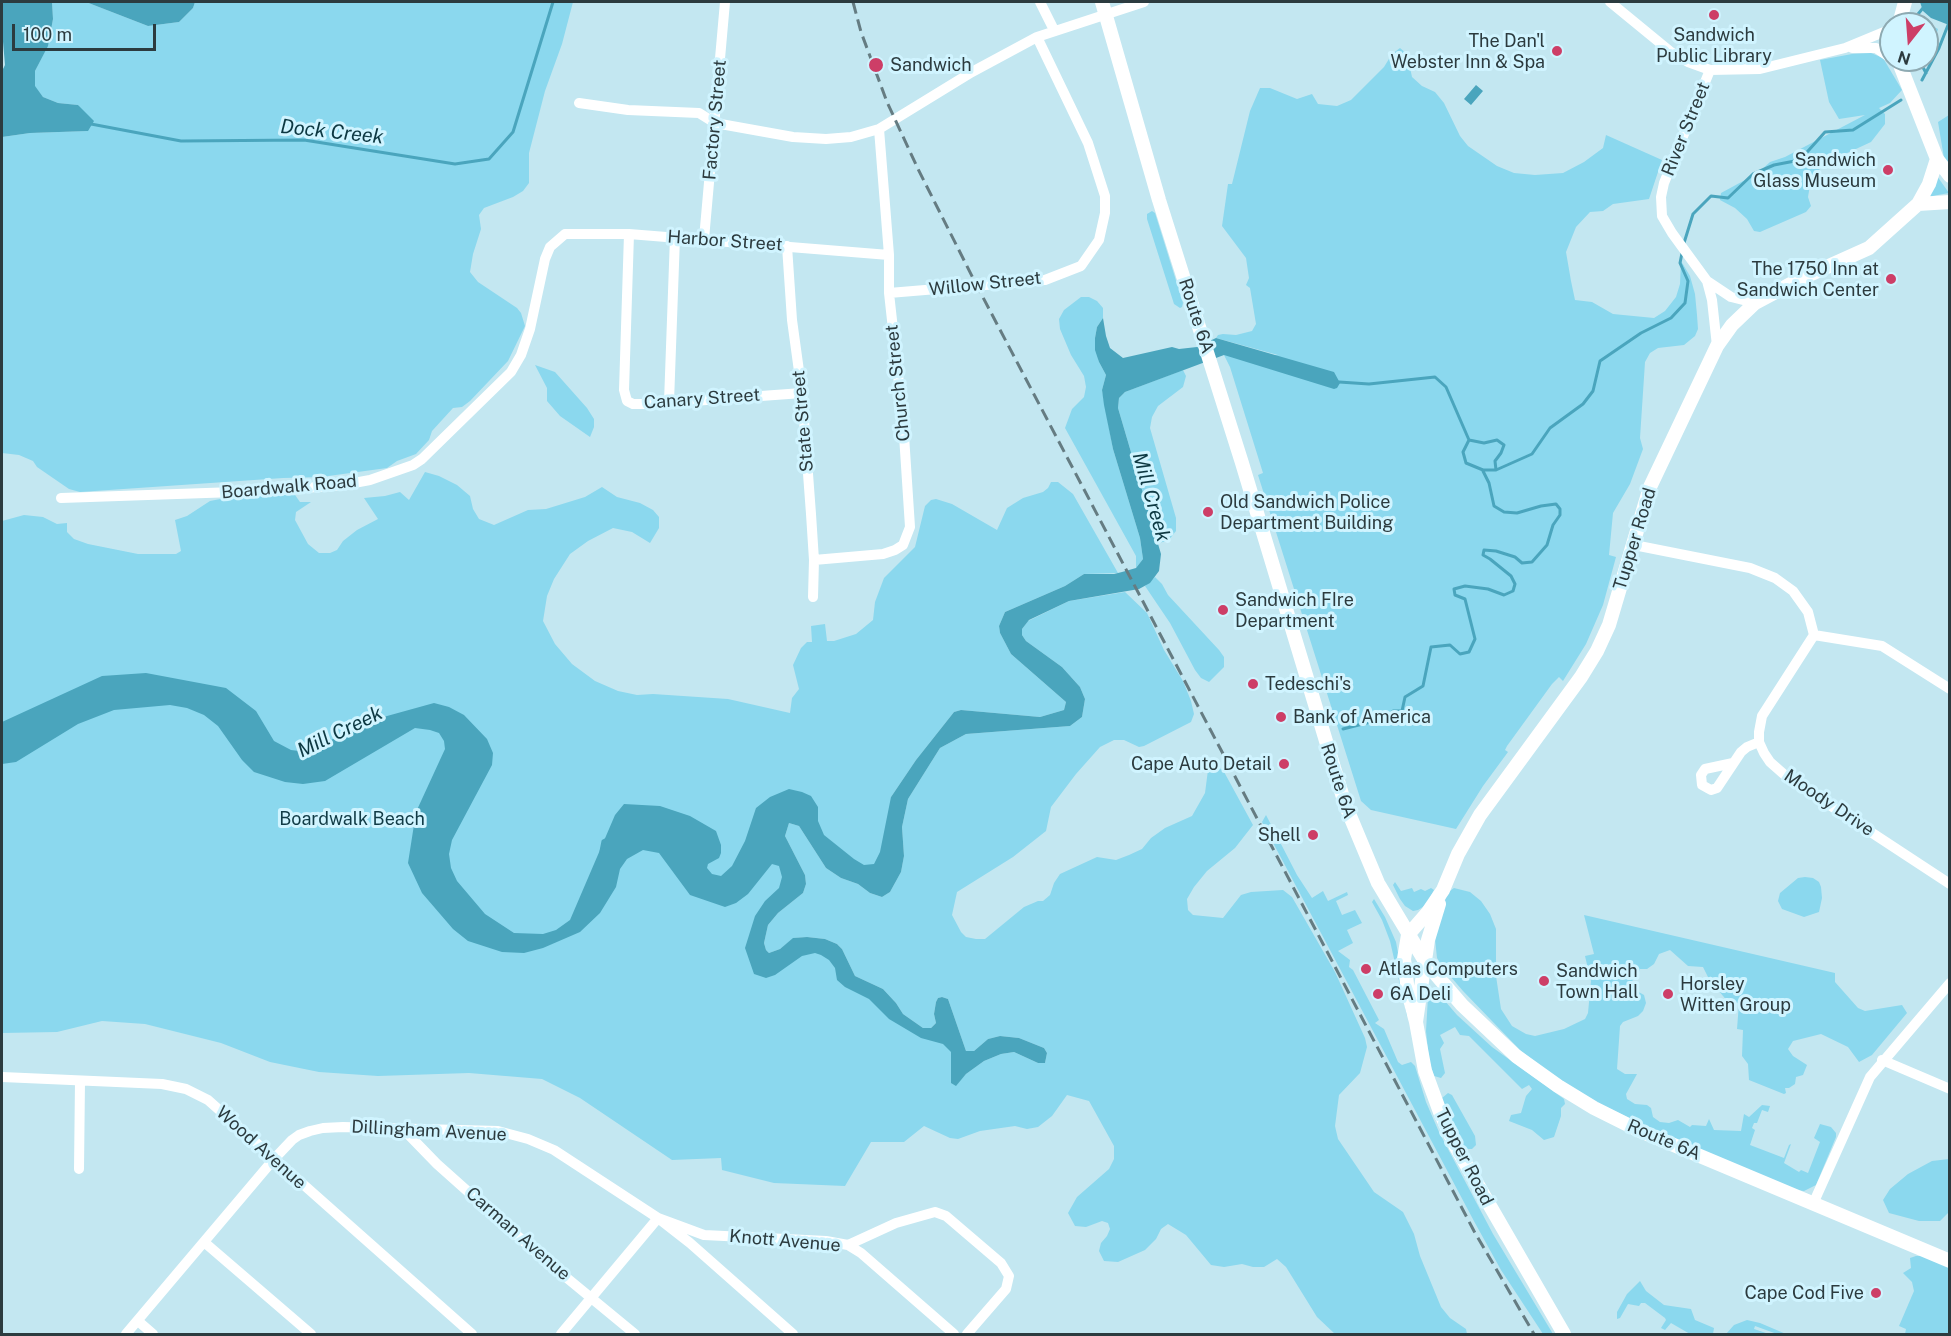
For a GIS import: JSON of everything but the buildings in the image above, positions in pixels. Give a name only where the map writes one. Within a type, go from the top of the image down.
[{"type":"main road","name":"Route 6A","points":[[1103,7],[1151,172],[1347,811],[1378,883],[1426,963],[1490,1033],[1516,1056],[1574,1097],[1638,1130],[1950,1261]]},
{"type":"main road","points":[[1900,72],[1937,159],[1950,176]]},
{"type":"main road","name":"Tupper Road","points":[[1564,1335],[1450,1136],[1425,1071],[1416,1022],[1428,940],[1443,890],[1475,822],[1581,677],[1597,651],[1609,625],[1646,498],[1717,346],[1732,325],[1755,303],[1800,279],[1869,248],[1918,204],[1929,184],[1937,159]]},
{"type":"main road","points":[[1918,204],[1950,202]]},
{"type":"main road","name":"Tupper Road","points":[[1408,935],[1443,890]]},
{"type":"main road","points":[[1408,935],[1404,959],[1408,992],[1416,1022]]},
{"type":"street","name":"Factory Street","points":[[704,239],[725,2]]},
{"type":"street","points":[[1040,2],[1054,30]]},
{"type":"street","points":[[579,103],[628,110],[699,113],[715,123],[809,139],[839,138],[879,129],[972,72],[1037,37],[1103,7],[1144,2]]},
{"type":"street","points":[[1610,2],[1671,52],[1688,62],[1710,70],[1760,69],[1845,48],[1879,34]]},
{"type":"street","name":"Willow Street","points":[[889,293],[1045,280],[1081,266],[1099,240],[1105,213],[1105,195],[1088,143],[1037,37]]},
{"type":"street","points":[[1845,48],[1876,48],[1879,50]]},
{"type":"street","name":"River Street","points":[[1710,70],[1662,190],[1662,216],[1707,281],[1731,297],[1755,303]]},
{"type":"street","name":"Church Street","points":[[814,560],[883,554],[903,545],[910,527],[889,293],[889,255],[879,129]]},
{"type":"street","name":"Harbor Street","points":[[561,236],[572,233],[629,234],[889,255]]},
{"type":"street","name":"Canary Street","points":[[629,234],[624,396],[627,401],[633,404],[802,393]]},
{"type":"street","name":"Boardwalk Road","points":[[61,498],[264,491],[343,485],[370,480],[414,465],[511,372],[521,355],[530,329],[545,259],[550,247],[561,236]]},
{"type":"street","points":[[669,402],[675,237]]},
{"type":"street","name":"State Street","points":[[787,246],[792,320],[802,393],[814,560],[813,597]]},
{"type":"street","name":"River Street","points":[[1707,281],[1712,300],[1717,346]]},
{"type":"street","points":[[1634,545],[1750,568],[1775,578],[1793,591],[1808,612],[1814,635],[1762,716],[1759,724],[1759,742],[1747,747],[1733,763]]},
{"type":"street","points":[[1814,635],[1882,646],[1950,689]]},
{"type":"street","name":"Moody Drive","points":[[1759,742],[1770,762],[1787,777],[1950,884]]},
{"type":"street","points":[[1813,1204],[1864,1086],[1882,1060],[1950,982]]},
{"type":"street","points":[[1882,1060],[1950,1089]]},
{"type":"street","name":"Wood Avenue","points":[[2,1077],[162,1084],[186,1089],[208,1100],[472,1335]]},
{"type":"street","points":[[79,1169],[80,1081]]},
{"type":"street","name":"Dillingham Avenue","points":[[126,1335],[273,1159],[299,1135],[323,1128],[498,1131],[528,1139],[554,1150],[658,1218],[690,1243],[793,1335]]},
{"type":"street","name":"Carman Avenue","points":[[405,1130],[437,1164],[539,1255],[635,1335]]},
{"type":"street","points":[[848,1245],[896,1223],[936,1212],[946,1216],[1001,1263],[1009,1276],[1006,1289],[967,1335]]},
{"type":"street","points":[[561,1335],[658,1218]]},
{"type":"street","name":"Knott Avenue","points":[[658,1218],[704,1235],[826,1241],[848,1245],[885,1273],[954,1335]]},
{"type":"street","points":[[204,1242],[311,1335]]},
{"type":"street","points":[[138,1321],[153,1335]]},
{"type":"green space","points":[[52,2],[86,2],[148,26],[179,22],[193,8],[195,2],[573,2],[562,44],[545,91],[529,153],[529,183],[523,191],[484,208],[479,215],[481,229],[470,272],[478,282],[517,308],[525,326],[508,361],[470,401],[462,407],[453,408],[432,431],[429,440],[416,454],[397,461],[387,468],[321,477],[80,492],[69,489],[37,467],[33,461],[19,455],[2,453],[2,137],[30,133],[88,131],[78,105],[58,103],[43,97],[35,87],[35,71],[48,45],[53,19]]},
{"type":"green space","points":[[1400,48],[1407,54],[1412,77],[1422,86],[1435,92],[1444,103],[1460,136],[1468,146],[1497,166],[1514,173],[1535,175],[1563,173],[1584,162],[1603,148],[1606,135],[1662,160],[1649,199],[1613,204],[1603,211],[1590,212],[1576,227],[1566,252],[1575,300],[1592,302],[1613,314],[1654,318],[1665,311],[1676,297],[1680,284],[1681,261],[1690,276],[1697,315],[1698,329],[1695,336],[1684,345],[1658,348],[1650,353],[1645,362],[1640,438],[1643,449],[1630,484],[1613,513],[1609,555],[1616,557],[1603,605],[1586,644],[1563,681],[1559,677],[1552,684],[1507,746],[1505,750],[1508,752],[1456,829],[1371,810],[1361,801],[1258,475],[1263,473],[1230,367],[1224,355],[1278,355],[1216,338],[1223,334],[1236,335],[1252,331],[1256,324],[1250,288],[1246,285],[1249,278],[1246,258],[1222,226],[1228,184],[1232,184],[1250,111],[1260,88],[1270,88],[1297,99],[1312,94],[1318,104],[1337,106],[1351,100]]},
{"type":"green space","points":[[1871,53],[1879,56],[1879,72],[1891,72],[1902,90],[1890,103],[1879,108],[1885,114],[1885,124],[1871,142],[1830,161],[1815,173],[1808,197],[1811,206],[1806,212],[1760,232],[1754,231],[1747,219],[1735,208],[1720,200],[1721,193],[1758,173],[1770,162],[1785,157],[1865,115],[1839,119],[1829,102],[1820,60]]},
{"type":"green space","points":[[1949,115],[1949,165],[1944,158],[1938,122]]},
{"type":"green space","points":[[1937,176],[1949,193],[1927,197]]},
{"type":"green space","points":[[1152,211],[1155,213],[1183,303],[1180,308],[1174,304],[1147,219],[1147,214]]},
{"type":"green space","points":[[1081,297],[1089,297],[1097,301],[1103,308],[1103,318],[1097,327],[1095,338],[1099,362],[1106,375],[1102,390],[1113,449],[1140,538],[1143,559],[1136,568],[1136,556],[1065,428],[1072,409],[1084,397],[1086,387],[1084,376],[1071,355],[1060,329],[1059,319],[1064,310]]},
{"type":"green space","points":[[535,365],[555,372],[587,408],[594,419],[590,437],[560,416],[547,401],[547,388]]},
{"type":"green space","points":[[1183,370],[1186,376],[1183,387],[1158,406],[1152,417],[1150,428],[1176,518],[1176,531],[1168,541],[1158,543],[1118,408],[1119,398],[1125,392]]},
{"type":"green space","name":"Boardwalk Beach","points":[[425,472],[457,485],[470,496],[473,509],[479,519],[494,525],[528,510],[546,509],[585,497],[602,487],[617,497],[640,503],[653,510],[659,517],[659,528],[650,543],[632,532],[613,528],[588,541],[570,554],[554,579],[547,596],[543,621],[555,644],[572,664],[595,681],[618,691],[637,695],[728,699],[790,713],[792,698],[799,689],[793,665],[801,648],[807,642],[812,642],[811,626],[825,624],[827,641],[834,641],[856,634],[873,620],[875,602],[884,578],[915,547],[925,506],[931,500],[936,499],[952,504],[997,530],[1007,508],[1023,498],[1043,492],[1051,482],[1058,482],[1073,494],[1118,573],[1084,574],[1065,586],[1005,612],[999,626],[1000,633],[1011,654],[1066,702],[1064,710],[1040,717],[961,710],[954,712],[916,760],[891,797],[895,809],[891,835],[893,848],[886,877],[881,883],[869,882],[826,853],[802,819],[799,810],[790,802],[779,809],[762,848],[790,858],[795,866],[797,884],[793,894],[766,917],[757,941],[757,953],[765,959],[773,960],[798,948],[821,945],[833,952],[840,973],[852,984],[879,997],[910,1028],[926,1035],[945,1039],[949,1026],[959,1073],[956,1085],[966,1074],[984,1061],[1001,1054],[1014,1052],[1038,1063],[1045,1063],[1047,1053],[1044,1048],[1019,1038],[1000,1036],[988,1039],[974,1051],[966,1051],[948,999],[942,997],[936,1002],[934,1014],[936,1023],[931,1028],[923,1028],[903,1014],[883,989],[855,976],[842,949],[837,944],[825,939],[794,938],[780,949],[769,953],[764,943],[768,925],[778,913],[803,893],[806,884],[805,875],[785,836],[789,823],[799,826],[826,868],[841,878],[858,884],[870,893],[882,897],[890,892],[901,872],[904,856],[902,827],[908,799],[940,748],[966,734],[1070,726],[1082,717],[1085,699],[1080,687],[1062,667],[1026,641],[1022,635],[1022,629],[1028,621],[1069,601],[1125,592],[1147,613],[1164,650],[1183,681],[1194,714],[1191,722],[1144,746],[1139,747],[1124,740],[1114,740],[1100,747],[1051,807],[1046,831],[1013,857],[957,892],[952,915],[966,937],[985,939],[1024,907],[1043,901],[1050,895],[1060,874],[1097,857],[1116,860],[1129,855],[1142,849],[1151,838],[1165,828],[1192,816],[1205,793],[1208,770],[1217,767],[1223,770],[1253,825],[1235,848],[1207,871],[1194,887],[1187,899],[1188,910],[1193,915],[1223,918],[1241,895],[1283,890],[1292,897],[1335,972],[1367,1047],[1360,1073],[1339,1095],[1335,1126],[1338,1139],[1374,1192],[1403,1212],[1414,1234],[1420,1256],[1441,1307],[1450,1318],[1466,1329],[1467,1334],[1335,1334],[1317,1317],[1286,1267],[1277,1259],[1264,1267],[1242,1264],[1224,1267],[1211,1265],[1186,1235],[1168,1224],[1161,1229],[1156,1239],[1145,1250],[1118,1262],[1104,1261],[1099,1251],[1110,1229],[1108,1223],[1102,1221],[1086,1227],[1075,1226],[1068,1213],[1077,1197],[1109,1169],[1114,1159],[1114,1146],[1089,1101],[1067,1095],[1052,1116],[1038,1127],[1027,1129],[1015,1126],[980,1131],[958,1139],[950,1138],[924,1126],[904,1142],[871,1142],[845,1186],[774,1183],[722,1170],[721,1158],[672,1160],[580,1098],[542,1079],[469,1073],[378,1076],[319,1072],[270,1062],[221,1043],[145,1024],[102,1021],[57,1032],[2,1033],[2,521],[24,515],[43,517],[57,524],[67,523],[67,532],[74,539],[88,544],[138,554],[176,554],[181,551],[175,520],[187,516],[210,501],[241,495],[295,495],[300,502],[311,502],[296,512],[295,520],[308,544],[319,553],[330,553],[337,550],[343,541],[357,530],[378,519],[364,498],[400,492],[409,500]]},
{"type":"green space","points":[[1155,577],[1168,595],[1224,657],[1224,667],[1209,682],[1201,678],[1195,670],[1170,623],[1145,586]]},
{"type":"green space","points":[[1266,815],[1297,875],[1312,898],[1323,891],[1328,901],[1347,892],[1348,895],[1336,901],[1342,915],[1355,910],[1362,923],[1347,930],[1353,943],[1338,951],[1350,960],[1349,967],[1353,970],[1379,1020],[1375,1023],[1384,1029],[1398,1062],[1402,1065],[1411,1062],[1415,1066],[1426,1102],[1439,1132],[1493,1234],[1553,1334],[1543,1334],[1501,1270],[1475,1223],[1262,822]]},
{"type":"green space","points":[[1805,877],[1819,882],[1822,898],[1819,912],[1804,917],[1782,909],[1778,901],[1780,893],[1798,878]]},
{"type":"green space","points":[[1395,882],[1401,891],[1412,888],[1414,892],[1431,888],[1434,890],[1426,905],[1413,911],[1400,899],[1393,885]]},
{"type":"green space","points":[[1454,888],[1470,892],[1481,901],[1490,914],[1496,929],[1496,976],[1501,1009],[1512,1026],[1526,1034],[1535,1036],[1564,1029],[1585,1019],[1588,1013],[1591,981],[1585,956],[1594,954],[1584,915],[1835,973],[1835,982],[1858,1008],[1865,1011],[1902,1005],[1907,1013],[1872,1055],[1859,1062],[1848,1047],[1821,1034],[1793,1041],[1788,1049],[1793,1056],[1807,1065],[1803,1075],[1796,1077],[1795,1084],[1785,1088],[1786,1093],[1784,1094],[1749,1080],[1748,1064],[1742,1056],[1743,1030],[1737,1029],[1739,1003],[1728,1002],[1709,979],[1703,967],[1688,966],[1670,950],[1659,954],[1654,964],[1647,969],[1640,969],[1638,975],[1627,986],[1628,991],[1637,991],[1644,995],[1646,1003],[1638,1016],[1623,1022],[1620,1026],[1617,1069],[1625,1074],[1637,1074],[1626,1094],[1627,1099],[1635,1104],[1647,1105],[1651,1108],[1653,1117],[1660,1122],[1669,1123],[1678,1120],[1690,1127],[1692,1125],[1706,1126],[1709,1119],[1714,1130],[1741,1131],[1744,1114],[1749,1117],[1762,1105],[1770,1106],[1768,1112],[1762,1110],[1757,1123],[1754,1123],[1752,1128],[1755,1130],[1750,1145],[1784,1158],[1791,1144],[1784,1163],[1799,1172],[1801,1170],[1808,1173],[1820,1142],[1814,1138],[1820,1124],[1831,1127],[1836,1137],[1816,1185],[1804,1191],[1795,1190],[1671,1138],[1594,1101],[1552,1075],[1520,1050],[1463,991],[1437,958],[1435,939],[1447,893]]},
{"type":"green space","points":[[1374,899],[1396,942],[1409,1013],[1407,1016],[1390,941],[1372,902]]},
{"type":"green space","points":[[1434,991],[1492,1047],[1564,1099],[1565,1104],[1561,1108],[1561,1116],[1554,1137],[1544,1140],[1532,1130],[1509,1121],[1511,1115],[1521,1113],[1526,1096],[1532,1089],[1529,1085],[1522,1089],[1469,1036],[1460,1035],[1455,1027],[1440,1035],[1444,1043],[1440,1049],[1445,1073],[1441,1078],[1434,1076],[1429,1060],[1426,1031],[1428,997]]},
{"type":"green space","points":[[1448,1093],[1452,1095],[1475,1136],[1476,1145],[1472,1149],[1463,1147],[1453,1126],[1442,1098]]},
{"type":"green space","points":[[1949,1159],[1949,1212],[1940,1221],[1919,1221],[1889,1213],[1883,1200],[1890,1189],[1908,1174],[1932,1161]]},
{"type":"green space","points":[[1924,1256],[1949,1267],[1949,1334],[1905,1334],[1906,1329],[1899,1326],[1914,1291],[1912,1282],[1903,1273],[1911,1268],[1910,1258]]},
{"type":"green space","points":[[1640,1281],[1646,1291],[1664,1305],[1691,1309],[1695,1320],[1714,1328],[1713,1334],[1690,1334],[1671,1323],[1665,1330],[1661,1328],[1665,1318],[1645,1303],[1639,1306],[1628,1304],[1620,1318],[1617,1319],[1617,1312],[1627,1294]]},
{"type":"green space","points":[[1747,1320],[1786,1334],[1777,1334],[1755,1326],[1754,1329],[1769,1334],[1726,1334],[1734,1325]]},
{"type":"shaded area","points":[[2,2],[52,2],[53,19],[48,46],[35,71],[35,86],[43,97],[58,103],[78,105],[94,121],[88,131],[30,133],[2,137],[2,71],[5,65]]},
{"type":"shaded area","points":[[86,2],[195,2],[193,8],[179,22],[148,26]]},
{"type":"shaded area","points":[[1920,2],[1949,2],[1949,25],[1939,21],[1939,12],[1923,11]]},
{"type":"shaded area","points":[[1476,85],[1483,91],[1471,105],[1464,99]]},
{"type":"shaded area","points":[[1103,318],[1110,348],[1123,358],[1172,347],[1179,349],[1197,347],[1216,338],[1334,372],[1340,383],[1334,389],[1224,355],[1125,392],[1119,398],[1118,408],[1161,554],[1159,571],[1150,583],[1139,589],[1069,601],[1029,620],[1022,629],[1022,635],[1026,641],[1062,667],[1080,687],[1085,699],[1082,717],[1070,726],[966,734],[940,748],[908,799],[902,827],[904,856],[901,872],[890,892],[882,897],[841,878],[826,868],[799,826],[789,823],[785,836],[805,875],[806,884],[803,893],[778,913],[768,925],[764,943],[769,953],[780,949],[793,938],[825,939],[837,944],[842,949],[855,976],[883,989],[903,1014],[923,1028],[931,1028],[936,1023],[934,1014],[936,1002],[942,997],[948,999],[966,1051],[974,1051],[988,1039],[1000,1036],[1019,1038],[1044,1048],[1047,1053],[1045,1063],[1038,1063],[1014,1052],[1001,1054],[984,1061],[966,1074],[956,1086],[951,1083],[951,1052],[943,1044],[921,1038],[889,1019],[869,999],[845,987],[837,980],[835,968],[829,960],[821,955],[815,953],[802,956],[775,975],[766,978],[754,974],[745,948],[755,916],[765,901],[779,888],[782,877],[779,866],[772,864],[748,894],[736,903],[725,907],[690,895],[659,853],[643,850],[627,859],[620,869],[616,887],[600,913],[580,932],[543,948],[524,953],[502,952],[468,941],[453,929],[422,893],[408,863],[416,812],[445,749],[444,741],[439,733],[430,730],[415,728],[325,781],[303,784],[285,782],[254,772],[242,760],[218,726],[204,715],[187,708],[170,705],[114,710],[78,724],[16,762],[2,764],[2,722],[102,676],[146,673],[226,688],[256,711],[274,741],[291,750],[307,752],[369,721],[434,703],[449,707],[464,715],[487,739],[493,753],[492,765],[452,840],[449,854],[451,868],[457,881],[485,914],[514,933],[543,934],[556,930],[570,920],[615,815],[624,804],[660,806],[690,816],[716,831],[721,853],[719,858],[708,864],[707,868],[712,874],[721,876],[732,866],[745,841],[756,808],[770,797],[789,789],[802,792],[811,796],[818,807],[818,821],[824,835],[864,865],[874,864],[880,852],[891,797],[916,760],[954,712],[961,710],[1040,717],[1064,710],[1066,702],[1011,654],[1000,633],[999,626],[1005,612],[1065,586],[1084,574],[1122,572],[1136,568],[1143,559],[1140,538],[1113,449],[1104,405],[1102,390],[1106,375],[1095,350],[1097,327]]},
{"type":"waterway","name":"Dock Creek","points":[[91,124],[181,141],[304,140],[455,164],[489,159],[513,132],[553,2]]},
{"type":"waterway","points":[[1920,12],[1923,8]]},
{"type":"waterway","points":[[1922,80],[1939,48],[1950,20]]},
{"type":"waterway","name":"Mill Creek","points":[[1684,243],[1693,214],[1711,196],[1728,198],[1753,174],[1774,165],[1800,160],[1825,132],[1853,130],[1901,100]]},
{"type":"waterway","name":"Mill Creek","points":[[1339,382],[1369,384],[1435,377],[1446,387],[1469,440],[1463,452],[1466,463],[1483,470],[1496,470],[1532,454],[1550,428],[1583,404],[1593,391],[1600,361],[1641,333],[1671,318],[1685,303],[1688,281],[1680,263],[1682,253]]},
{"type":"waterway","points":[[1469,440],[1484,443],[1497,440],[1504,445],[1495,461],[1496,470]]},
{"type":"waterway","points":[[1343,729],[1386,718],[1393,711],[1402,711],[1405,697],[1423,686],[1431,647],[1450,645],[1460,654],[1469,652],[1475,639],[1465,599],[1455,595],[1454,589],[1465,586],[1488,589],[1504,595],[1513,591],[1515,584],[1511,576],[1483,555],[1484,550],[1515,557],[1522,563],[1532,562],[1547,545],[1553,525],[1560,515],[1560,509],[1556,504],[1517,513],[1504,512],[1494,506],[1489,483],[1483,471]]},
{"type":"waterway","name":"Mill Creek","points":[[601,851],[603,841],[607,839]]},
{"type":"railway","points":[[853,2],[861,32],[887,102],[977,286],[1474,1231],[1534,1334]]},
{"type":"place","name":"Sandwich Public Library","points":[[1714,15]]},
{"type":"place","name":"The Dan'l Webster Inn & Spa","points":[[1557,51]]},
{"type":"place","name":"Sandwich","points":[[876,65]]},
{"type":"place","name":"Sandwich Glass Museum","points":[[1888,170]]},
{"type":"place","name":"The 1750 Inn at Sandwich Center","points":[[1891,279]]},
{"type":"place","name":"Old Sandwich Police Department Building","points":[[1208,512]]},
{"type":"place","name":"Sandwich FIre Department","points":[[1223,610]]},
{"type":"place","name":"Tedeschi's","points":[[1253,684]]},
{"type":"place","name":"Bank of America","points":[[1281,717]]},
{"type":"place","name":"Cape Auto Detail","points":[[1284,764]]},
{"type":"place","name":"Shell","points":[[1313,835]]},
{"type":"place","name":"Atlas Computers","points":[[1366,969]]},
{"type":"place","name":"Sandwich Town Hall","points":[[1544,981]]},
{"type":"place","name":"6A Deli","points":[[1378,994]]},
{"type":"place","name":"Horsley Witten Group","points":[[1668,994]]},
{"type":"place","name":"Cape Cod Five","points":[[1876,1293]]}]
